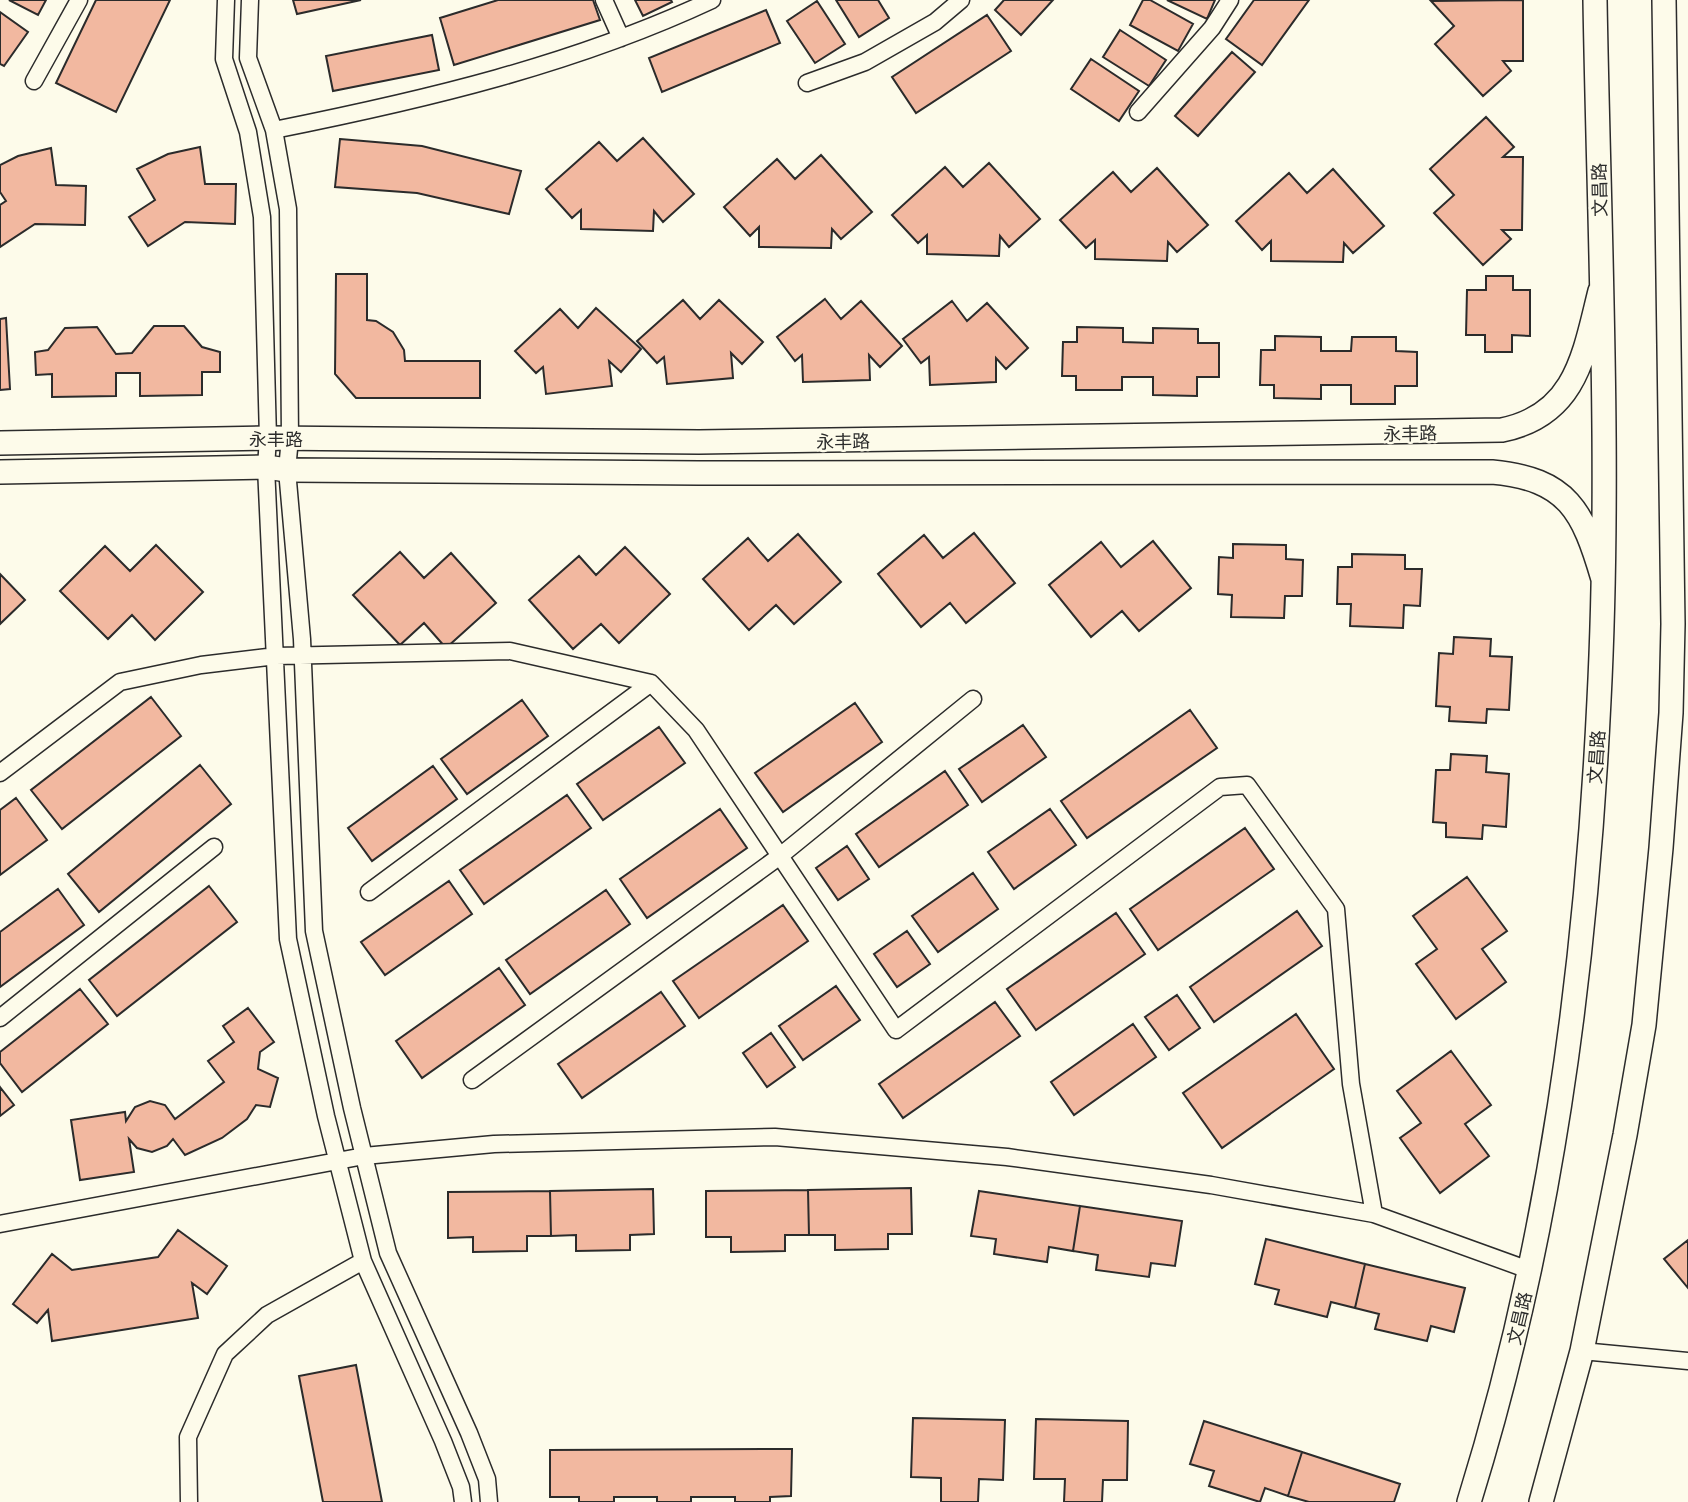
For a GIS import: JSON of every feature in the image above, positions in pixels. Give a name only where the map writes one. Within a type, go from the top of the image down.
[{"type":"street","points":[[34,81],[79,0]]},
{"type":"street","points":[[226,0],[224,59],[248,132],[262,217],[279,438]]},
{"type":"street","points":[[250,0],[248,58],[274,130],[288,209],[276,468],[276,656],[288,939],[363,1261],[443,1441],[461,1487],[463,1502]]},
{"type":"street","points":[[604,0],[621,38]]},
{"type":"street","points":[[274,130],[382,108],[508,76],[655,26],[712,0]]},
{"type":"street","points":[[807,83],[865,62],[935,22],[961,0]]},
{"type":"street","points":[[1138,112],[1212,28],[1230,0]]},
{"type":"street","name":"文昌路","points":[[1469,1502],[1492,1427],[1548,1181],[1580,959],[1599,699],[1603,579],[1595,0]]},
{"type":"street","points":[[1541,1502],[1582,1351],[1625,1135],[1644,1025],[1661,848],[1671,713],[1672,560],[1664,0]]},
{"type":"street","name":"永丰路","points":[[0,443],[279,438],[699,442],[1502,430],[1535,420],[1551,409],[1564,395],[1585,352],[1600,291]]},
{"type":"street","points":[[1670,347],[1673,374],[1688,397]]},
{"type":"street","points":[[276,468],[302,655],[314,931],[388,1253],[469,1433],[487,1479],[489,1502]]},
{"type":"street","name":"永丰路","points":[[0,472],[276,468],[699,473],[1492,472],[1533,478],[1562,495],[1584,525],[1603,579]]},
{"type":"street","points":[[1672,560],[1677,527],[1688,508]]},
{"type":"street","points":[[0,773],[120,682],[201,665],[276,656],[510,651],[651,683],[696,730],[896,1030],[1220,787],[1247,785],[1336,909],[1351,1084],[1374,1214]]},
{"type":"street","points":[[369,892],[651,683]]},
{"type":"street","points":[[472,1080],[780,856],[973,699]]},
{"type":"street","points":[[0,1018],[214,846]]},
{"type":"street","points":[[0,1224],[364,1156],[494,1144],[775,1137],[1021,1159],[1211,1185],[1374,1214],[1529,1270]]},
{"type":"street","points":[[188,1502],[188,1437],[225,1354],[267,1315],[363,1261]]},
{"type":"street","points":[[1582,1351],[1688,1361]]},
{"type":"building","points":[[9,0],[46,0],[38,15]]},
{"type":"building","points":[[96,0],[170,0],[116,112],[56,83]]},
{"type":"building","points":[[293,0],[361,0],[297,14]]},
{"type":"building","points":[[498,0],[593,0],[600,20],[454,65],[440,18]]},
{"type":"building","points":[[635,0],[671,0],[672,2],[643,16]]},
{"type":"building","points":[[836,0],[878,0],[889,18],[859,37]]},
{"type":"building","points":[[1004,0],[1053,0],[1021,35],[995,10]]},
{"type":"building","points":[[1143,0],[1150,0],[1193,24],[1178,51],[1130,25]]},
{"type":"building","points":[[1167,0],[1215,0],[1207,19]]},
{"type":"building","points":[[1254,0],[1309,0],[1262,65],[1226,39]]},
{"type":"building","points":[[1523,0],[1523,61],[1503,61],[1511,71],[1483,96],[1435,44],[1454,26],[1431,1]]},
{"type":"building","points":[[817,1],[845,44],[815,63],[787,21]]},
{"type":"building","points":[[766,10],[780,43],[662,92],[649,58]]},
{"type":"building","points":[[0,12],[28,32],[4,66],[0,64]]},
{"type":"building","points":[[987,15],[1011,51],[916,113],[892,77]]},
{"type":"building","points":[[1120,30],[1166,60],[1149,86],[1103,57]]},
{"type":"building","points":[[432,35],[439,70],[333,91],[326,56]]},
{"type":"building","points":[[1232,52],[1255,72],[1198,136],[1175,116]]},
{"type":"building","points":[[1091,59],[1139,91],[1119,121],[1071,89]]},
{"type":"building","points":[[1486,117],[1514,147],[1503,157],[1523,157],[1522,230],[1502,230],[1511,239],[1483,265],[1434,213],[1454,195],[1430,169]]},
{"type":"building","points":[[643,138],[694,194],[663,222],[654,211],[653,231],[581,229],[581,210],[572,218],[546,189],[599,142],[617,161]]},
{"type":"building","points":[[340,139],[422,146],[521,171],[509,214],[417,193],[335,187]]},
{"type":"building","points":[[200,147],[205,184],[236,184],[235,224],[185,222],[148,246],[129,217],[155,200],[137,169],[168,154]]},
{"type":"building","points":[[51,148],[56,185],[86,186],[85,225],[35,224],[0,247],[0,205],[6,201],[0,192],[0,165],[18,156]]},
{"type":"building","points":[[821,155],[872,212],[841,239],[832,229],[831,248],[759,247],[759,227],[750,236],[724,207],[777,159],[795,179]]},
{"type":"building","points":[[989,163],[1040,219],[1009,247],[1000,236],[999,256],[927,254],[927,235],[918,243],[892,215],[945,167],[963,187]]},
{"type":"building","points":[[1157,168],[1208,225],[1177,252],[1168,242],[1167,261],[1095,259],[1095,240],[1086,248],[1060,220],[1113,172],[1131,192]]},
{"type":"building","points":[[1333,169],[1384,226],[1353,253],[1344,243],[1343,262],[1271,261],[1271,241],[1262,250],[1236,221],[1289,173],[1307,193]]},
{"type":"building","points":[[336,274],[367,274],[367,320],[376,321],[393,332],[404,350],[405,361],[480,361],[480,398],[356,398],[335,374]]},
{"type":"building","points":[[1486,276],[1513,276],[1513,290],[1530,290],[1530,336],[1512,335],[1512,352],[1485,352],[1485,335],[1466,335],[1467,290],[1486,290]]},
{"type":"building","points":[[825,299],[841,319],[861,301],[902,346],[880,367],[869,355],[870,380],[803,382],[802,355],[795,361],[777,337]]},
{"type":"building","points":[[683,300],[700,319],[719,300],[763,342],[742,364],[731,353],[733,378],[667,384],[664,357],[657,363],[637,341]]},
{"type":"building","points":[[952,301],[967,321],[987,303],[1028,348],[1006,369],[996,358],[996,382],[930,385],[929,357],[921,363],[903,339]]},
{"type":"building","points":[[596,308],[641,349],[621,372],[609,361],[612,386],[546,394],[543,367],[536,373],[515,351],[560,309],[578,328]]},
{"type":"building","points":[[6,318],[10,389],[0,390],[0,319]]},
{"type":"building","points":[[154,326],[184,326],[202,347],[220,352],[220,372],[202,372],[202,395],[140,396],[140,373],[116,373],[116,396],[52,397],[52,374],[36,375],[35,352],[48,350],[65,328],[97,327],[116,354],[132,353]]},
{"type":"building","points":[[1077,327],[1123,328],[1123,342],[1153,343],[1153,328],[1198,329],[1198,343],[1219,343],[1219,377],[1197,377],[1197,396],[1153,395],[1153,377],[1122,377],[1122,390],[1076,390],[1076,376],[1062,376],[1063,342],[1077,342]]},
{"type":"building","points":[[1275,336],[1321,337],[1321,351],[1351,351],[1352,337],[1396,337],[1396,351],[1417,352],[1417,386],[1395,386],[1395,404],[1351,404],[1351,385],[1321,385],[1321,399],[1274,398],[1274,385],[1260,385],[1261,350],[1275,350]]},
{"type":"building","points":[[974,533],[1015,583],[966,623],[950,603],[921,627],[878,574],[924,535],[943,558]]},
{"type":"building","points":[[798,534],[841,582],[794,624],[776,605],[749,630],[703,579],[748,538],[768,561]]},
{"type":"building","points":[[1153,541],[1191,588],[1139,631],[1122,611],[1091,637],[1049,585],[1101,542],[1121,567]]},
{"type":"building","points":[[1233,544],[1286,545],[1286,559],[1303,560],[1302,596],[1285,596],[1284,618],[1231,617],[1232,595],[1218,594],[1219,557],[1233,558]]},
{"type":"building","points":[[156,545],[203,592],[155,640],[132,615],[108,639],[60,591],[105,546],[130,571]]},
{"type":"building","points":[[625,547],[670,594],[619,643],[601,624],[573,649],[529,600],[579,556],[596,575]]},
{"type":"building","points":[[400,552],[424,578],[451,553],[496,603],[446,648],[424,623],[400,645],[353,595]]},
{"type":"building","points":[[1352,554],[1405,555],[1405,569],[1422,569],[1420,606],[1404,605],[1403,628],[1350,626],[1351,604],[1337,604],[1338,567],[1352,567]]},
{"type":"building","points":[[0,574],[25,600],[0,624]]},
{"type":"building","points":[[1454,637],[1491,639],[1490,656],[1512,657],[1509,710],[1487,709],[1486,723],[1449,721],[1450,707],[1436,706],[1439,653],[1453,654]]},
{"type":"building","points":[[151,697],[181,736],[62,829],[31,790]]},
{"type":"building","points":[[522,700],[548,736],[467,794],[441,759]]},
{"type":"building","points":[[855,703],[882,742],[783,812],[755,773]]},
{"type":"building","points":[[1190,710],[1217,748],[1087,838],[1061,801]]},
{"type":"building","points":[[1023,725],[1046,757],[982,802],[959,769]]},
{"type":"building","points":[[659,727],[685,763],[603,820],[577,784]]},
{"type":"building","points":[[1451,754],[1487,756],[1486,772],[1509,774],[1506,827],[1483,825],[1482,839],[1446,837],[1446,823],[1433,822],[1436,770],[1450,770]]},
{"type":"building","points":[[200,765],[231,804],[99,912],[68,874]]},
{"type":"building","points":[[433,766],[457,799],[372,861],[348,828]]},
{"type":"building","points":[[945,771],[968,805],[879,867],[856,834]]},
{"type":"building","points":[[567,795],[591,828],[484,904],[460,870]]},
{"type":"building","points":[[16,798],[47,840],[0,875],[0,810]]},
{"type":"building","points":[[720,809],[747,848],[647,918],[620,879]]},
{"type":"building","points":[[1050,809],[1076,845],[1014,889],[988,852]]},
{"type":"building","points":[[1245,828],[1274,869],[1158,950],[1130,909]]},
{"type":"building","points":[[847,846],[869,879],[838,900],[816,868]]},
{"type":"building","points":[[973,873],[998,909],[938,952],[912,916]]},
{"type":"building","points":[[1467,877],[1507,931],[1482,949],[1506,982],[1456,1019],[1416,964],[1437,949],[1413,916]]},
{"type":"building","points":[[449,881],[472,914],[385,975],[361,942]]},
{"type":"building","points":[[209,886],[237,922],[117,1016],[89,980]]},
{"type":"building","points":[[58,889],[84,925],[0,987],[0,932]]},
{"type":"building","points":[[606,890],[630,924],[530,994],[506,960]]},
{"type":"building","points":[[783,905],[808,941],[699,1018],[673,981]]},
{"type":"building","points":[[1297,911],[1322,946],[1214,1022],[1190,987]]},
{"type":"building","points":[[1116,913],[1145,954],[1036,1030],[1007,989]]},
{"type":"building","points":[[907,931],[930,964],[897,987],[874,954]]},
{"type":"building","points":[[499,968],[525,1005],[422,1078],[396,1041]]},
{"type":"building","points":[[836,986],[860,1020],[803,1060],[779,1026]]},
{"type":"building","points":[[80,989],[108,1024],[22,1092],[0,1063],[0,1052]]},
{"type":"building","points":[[661,992],[685,1026],[582,1098],[558,1064]]},
{"type":"building","points":[[1177,995],[1200,1028],[1169,1050],[1145,1017]]},
{"type":"building","points":[[995,1002],[1020,1036],[903,1118],[879,1084]]},
{"type":"building","points":[[248,1008],[274,1042],[260,1052],[258,1069],[278,1078],[270,1107],[256,1105],[247,1119],[222,1138],[185,1155],[173,1139],[167,1146],[152,1152],[137,1148],[129,1139],[134,1172],[80,1180],[71,1120],[125,1112],[126,1121],[135,1107],[150,1101],[165,1105],[175,1119],[224,1082],[208,1061],[234,1042],[223,1026]]},
{"type":"building","points":[[1296,1014],[1334,1069],[1222,1148],[1183,1093]]},
{"type":"building","points":[[1133,1024],[1156,1057],[1074,1115],[1051,1082]]},
{"type":"building","points":[[771,1033],[795,1067],[767,1087],[743,1053]]},
{"type":"building","points":[[1451,1051],[1491,1105],[1465,1124],[1489,1156],[1440,1193],[1400,1138],[1421,1123],[1397,1091]]},
{"type":"building","points":[[0,1087],[14,1105],[0,1116]]},
{"type":"building","points":[[911,1188],[912,1234],[888,1234],[888,1249],[835,1250],[835,1235],[809,1235],[808,1190]]},
{"type":"building","points":[[653,1189],[654,1234],[630,1235],[630,1250],[576,1251],[576,1235],[551,1236],[550,1191]]},
{"type":"building","points":[[808,1190],[809,1235],[785,1235],[785,1251],[731,1252],[731,1237],[706,1237],[706,1191]]},
{"type":"building","points":[[550,1191],[551,1236],[527,1236],[527,1251],[473,1252],[473,1237],[448,1238],[448,1192]]},
{"type":"building","points":[[979,1191],[1080,1206],[1073,1251],[1049,1247],[1047,1262],[994,1254],[996,1239],[971,1236]]},
{"type":"building","points":[[1080,1206],[1182,1221],[1175,1266],[1151,1263],[1149,1277],[1096,1270],[1098,1255],[1073,1251]]},
{"type":"building","points":[[178,1230],[227,1266],[207,1294],[192,1283],[198,1318],[52,1341],[48,1310],[37,1323],[13,1304],[52,1254],[72,1270],[158,1257]]},
{"type":"building","points":[[1266,1239],[1365,1264],[1355,1308],[1331,1302],[1327,1317],[1275,1304],[1279,1290],[1255,1284]]},
{"type":"building","points":[[1688,1240],[1688,1288],[1664,1259]]},
{"type":"building","points":[[1365,1264],[1465,1288],[1454,1332],[1431,1326],[1427,1341],[1375,1329],[1379,1314],[1355,1308]]},
{"type":"building","points":[[356,1365],[382,1502],[323,1502],[299,1376]]},
{"type":"building","points":[[913,1418],[1005,1420],[1003,1480],[979,1479],[978,1502],[941,1502],[941,1478],[911,1477]]},
{"type":"building","points":[[1036,1419],[1128,1421],[1127,1480],[1103,1480],[1102,1502],[1064,1502],[1065,1479],[1034,1479]]},
{"type":"building","points":[[1204,1421],[1302,1452],[1288,1496],[1265,1488],[1260,1502],[1209,1486],[1214,1471],[1190,1464]]},
{"type":"building","points":[[792,1449],[791,1496],[770,1497],[770,1502],[735,1502],[735,1497],[691,1497],[691,1502],[657,1502],[657,1497],[614,1497],[614,1502],[579,1502],[579,1497],[550,1497],[550,1450]]},
{"type":"building","points":[[1302,1452],[1400,1484],[1394,1502],[1309,1502],[1288,1496]]}]
